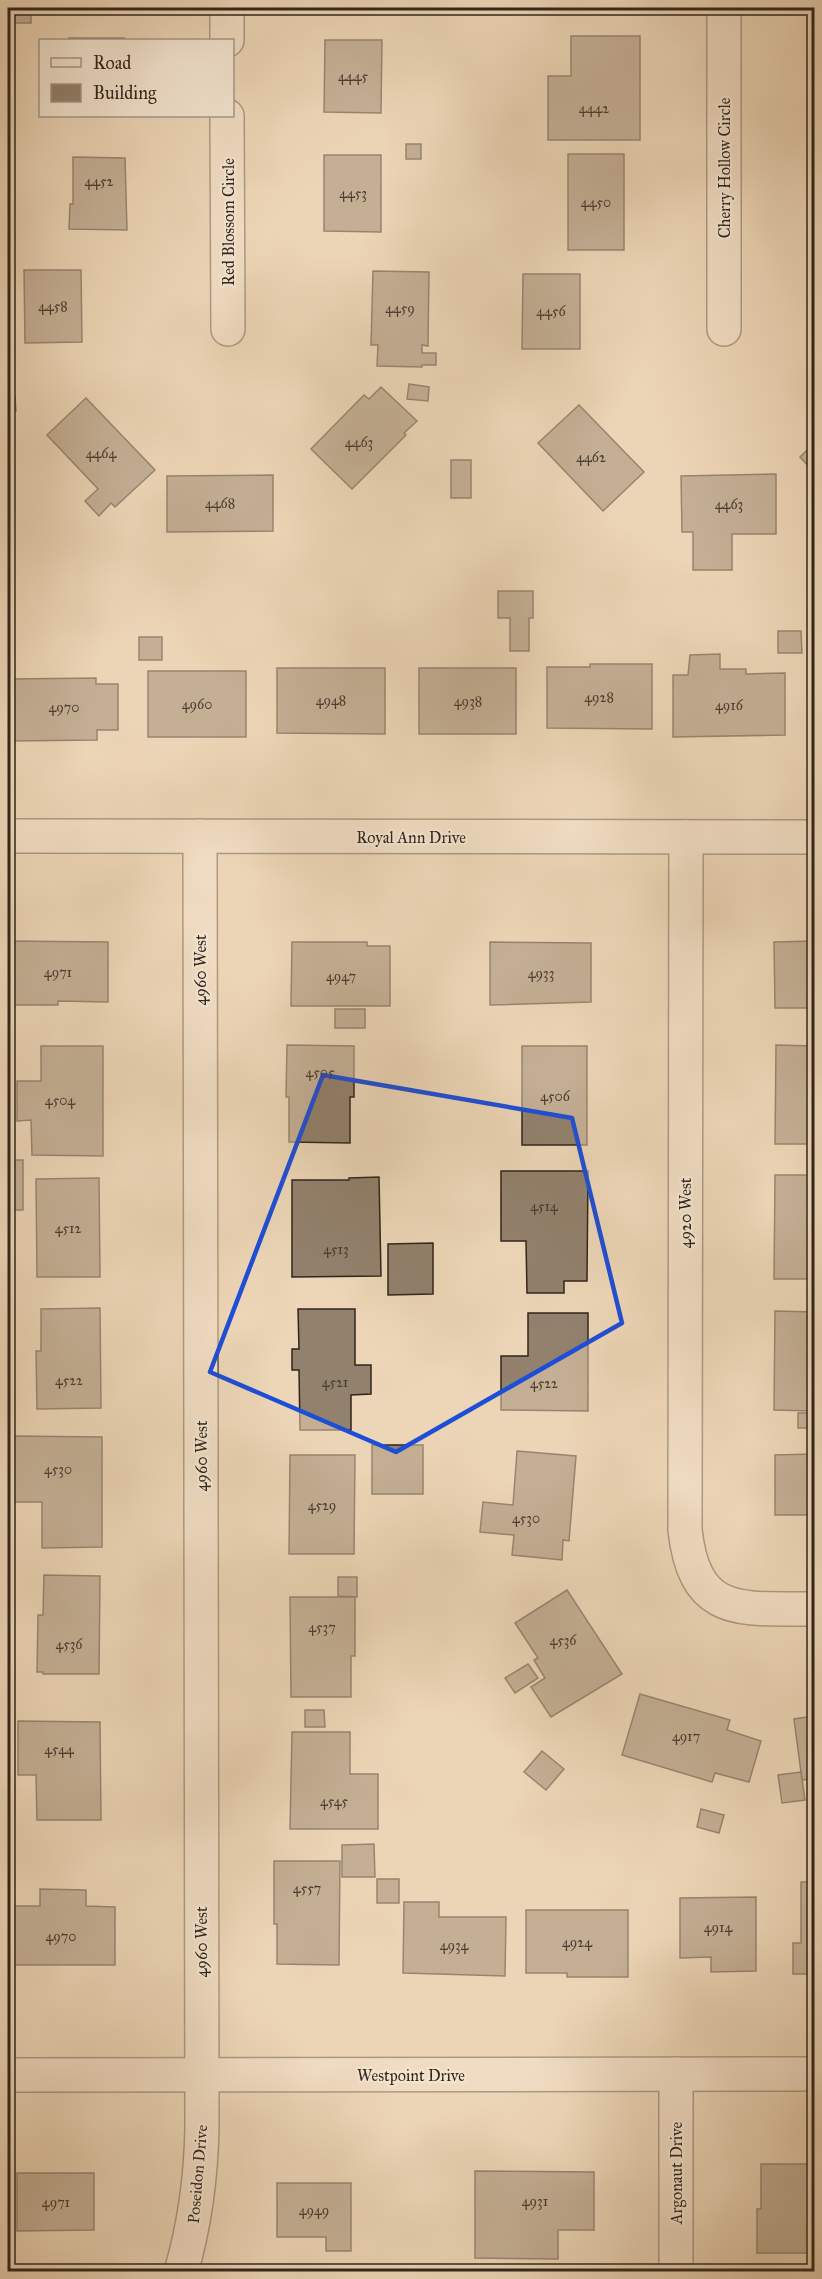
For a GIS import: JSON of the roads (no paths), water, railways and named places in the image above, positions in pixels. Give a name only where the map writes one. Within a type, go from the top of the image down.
[{"type":"street","points":[[227,8],[227,39]]},
{"type":"street","name":"Cherry Hollow Circle","points":[[724,8],[724,329]]},
{"type":"street","name":"Red Blossom Circle","points":[[227,117],[228,329]]},
{"type":"street","name":"Royal Ann Drive","points":[[8,836],[814,837]]},
{"type":"street","name":"4960 West","points":[[200,836],[201,2075]]},
{"type":"street","name":"4920 West","points":[[686,837],[685,1530],[692,1568],[701,1586],[716,1597],[734,1605],[754,1608],[814,1609]]},
{"type":"street","name":"Argonaut Drive","points":[[676,2074],[676,2271]]},
{"type":"street","name":"Westpoint Drive","points":[[8,2075],[814,2074]]},
{"type":"street","name":"Poseidon Drive","points":[[181,2271],[190,2240],[201,2166],[201,2075]]}]
